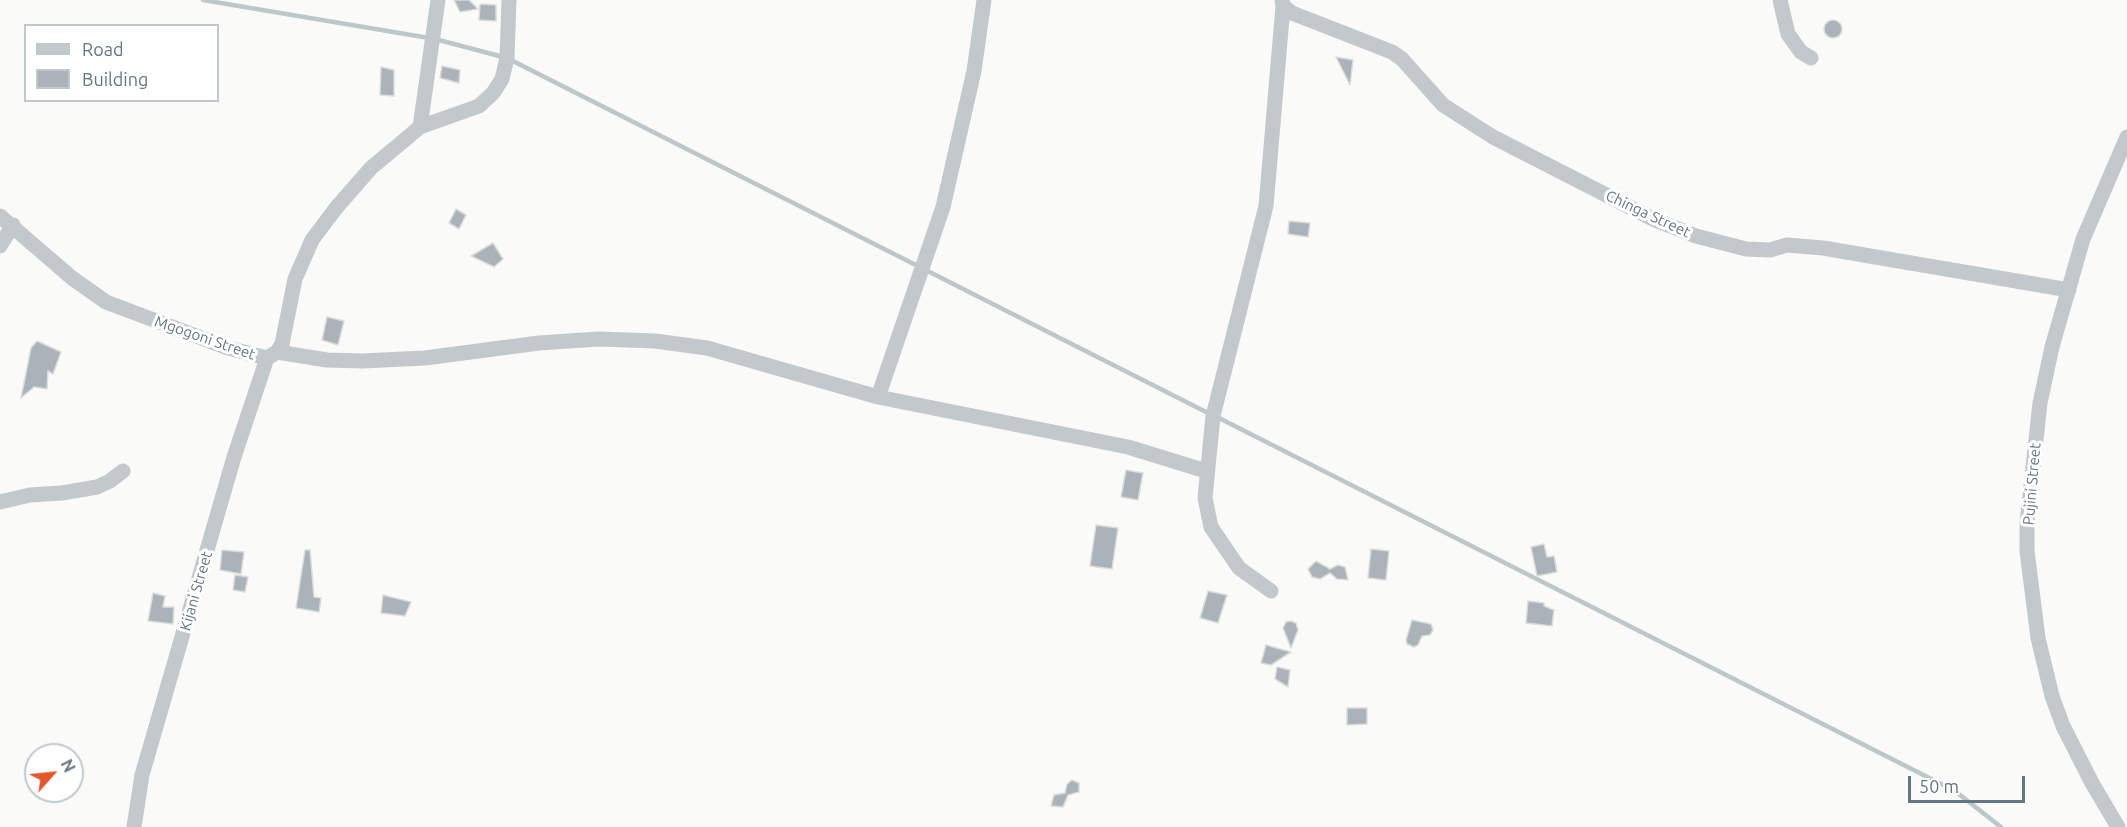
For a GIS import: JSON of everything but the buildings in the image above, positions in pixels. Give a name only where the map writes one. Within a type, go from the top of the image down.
[{"type":"street","points":[[420,127],[438,0]]},
{"type":"street","name":"Mgogoni Street","points":[[0,216],[72,278],[106,302],[228,348],[272,355],[285,331],[295,279],[312,240],[371,168],[420,127],[479,106],[493,93],[502,79],[507,58],[509,0]]},
{"type":"street","points":[[878,397],[943,207],[974,71],[984,0]]},
{"type":"street","points":[[1780,0],[1788,34],[1801,52],[1811,58]]},
{"type":"street","points":[[1271,591],[1239,568],[1211,527],[1205,498],[1213,416],[1266,206],[1282,3]]},
{"type":"street","name":"Chinga Street","points":[[1282,3],[1303,17],[1392,52],[1443,105],[1459,117],[1655,220],[1696,236],[1746,249],[1770,250],[1787,245],[1823,248],[2069,290]]},
{"type":"street","name":"Pujini Street","points":[[2118,827],[2063,726],[2052,696],[2038,638],[2027,551],[2029,495],[2040,403],[2052,347],[2083,239],[2127,137]]},
{"type":"street","points":[[0,246],[13,225]]},
{"type":"street","points":[[272,355],[362,361],[425,358],[539,343],[599,339],[655,341],[707,348],[878,397],[1128,447],[1206,471]]},
{"type":"street","name":"Kijani Street","points":[[134,827],[151,746],[234,457],[272,355]]},
{"type":"street","points":[[0,502],[30,495],[62,493],[97,487],[123,471]]},
{"type":"waterway","points":[[203,0],[435,39],[507,58],[1210,414]]},
{"type":"waterway","points":[[1217,417],[1955,791],[2001,827]]}]
